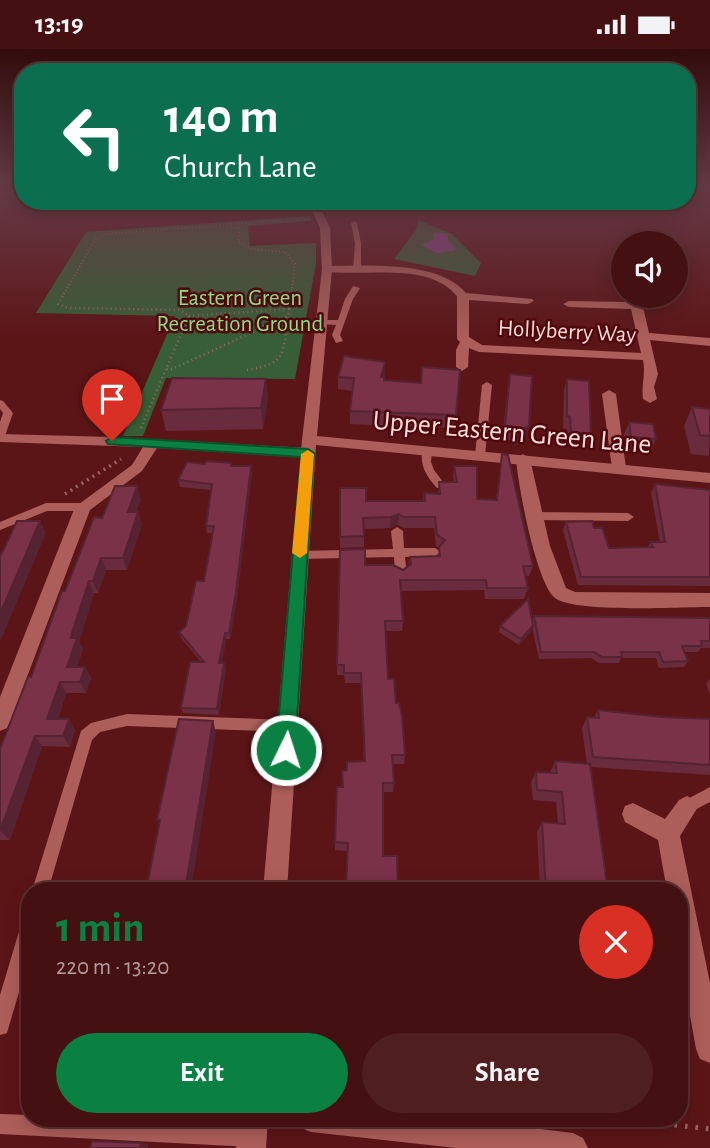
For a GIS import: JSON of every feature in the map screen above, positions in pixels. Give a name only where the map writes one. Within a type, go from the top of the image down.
[{"type":"street","points":[[276,882],[299,555],[327,269],[326,236]]},
{"type":"street","name":"Hollyberry Way","points":[[327,269],[404,272],[442,280],[456,286],[463,296],[462,336],[466,342],[489,349],[648,357]]},
{"type":"street","points":[[463,296],[528,301]]},
{"type":"street","points":[[569,304],[611,302]]},
{"type":"street","points":[[636,308],[652,374],[648,387],[650,398]]},
{"type":"street","points":[[644,336],[710,342]]},
{"type":"street","points":[[462,367],[462,350],[466,342]]},
{"type":"street","points":[[609,394],[619,468]]},
{"type":"street","name":"Upper Eastern Green Lane","points":[[0,437],[427,451],[710,478]]},
{"type":"street","points":[[0,722],[83,507],[136,468],[153,443]]},
{"type":"street","points":[[523,459],[534,516],[555,587],[563,595],[575,599],[710,600]]},
{"type":"street","points":[[678,882],[668,833],[687,807]]},
{"type":"street","points":[[633,814],[668,833]]},
{"type":"street","points":[[688,936],[710,1049]]},
{"type":"street","points":[[403,1127],[573,1148]]},
{"type":"lane","points":[[357,236],[357,270]]},
{"type":"lane","points":[[339,341],[336,335],[349,299],[356,288]]},
{"type":"lane","points":[[320,322],[341,323]]},
{"type":"lane","points":[[480,455],[487,385]]},
{"type":"lane","points":[[0,404],[6,408],[8,419],[0,437]]},
{"type":"lane","points":[[427,451],[426,465],[430,475],[441,486]]},
{"type":"lane","points":[[0,526],[46,507],[83,507]]},
{"type":"lane","points":[[534,516],[628,517]]},
{"type":"lane","points":[[397,531],[401,575]]},
{"type":"lane","points":[[299,555],[435,552]]},
{"type":"lane","points":[[43,882],[86,736],[96,727],[127,720],[287,726]]},
{"type":"lane","points":[[687,807],[710,795]]},
{"type":"lane","points":[[0,1026],[21,955]]},
{"type":"lane","points":[[0,1124],[21,1125]]},
{"type":"lane","points":[[76,1127],[252,1134]]},
{"type":"path","points":[[103,236],[95,240],[58,304],[68,308],[180,310],[189,316],[289,309]]},
{"type":"path","points":[[239,236],[238,241],[250,249],[285,252],[296,264],[282,355],[270,366],[247,370]]},
{"type":"path","points":[[135,442],[189,316]]},
{"type":"path","points":[[166,369],[170,370],[288,316]]},
{"type":"path","points":[[46,507],[123,458]]},
{"type":"path","points":[[688,1127],[710,1129]]},
{"type":"green space","name":"Eastern Green Recreation Ground","points":[[83,236],[249,236],[250,246],[316,243],[316,263],[295,379],[166,378],[143,436],[123,436],[175,316],[36,313]]},
{"type":"green space","points":[[411,236],[454,236],[481,263],[475,276],[394,259]]},
{"type":"shaded area","points":[[433,236],[448,236],[456,249],[437,253],[421,245],[434,239]]},
{"type":"building","points":[[344,356],[385,362],[381,377],[384,377],[384,380],[421,383],[422,367],[460,370],[456,415],[350,411],[354,378],[338,377]]},
{"type":"building","points":[[510,374],[532,376],[529,426],[518,432],[511,426],[505,426]]},
{"type":"building","points":[[172,378],[266,379],[261,408],[161,410]]},
{"type":"building","points":[[567,379],[589,381],[591,434],[571,432],[570,417],[567,416]]},
{"type":"building","points":[[692,407],[710,409],[710,436],[700,435]]},
{"type":"building","points":[[629,422],[653,424],[656,439],[631,437]]},
{"type":"building","points":[[502,454],[508,455],[533,566],[523,566],[528,588],[487,588],[486,580],[400,580],[403,621],[385,621],[388,679],[394,679],[396,703],[399,703],[402,716],[405,755],[392,755],[394,783],[383,783],[383,856],[397,856],[398,882],[346,882],[348,843],[335,842],[337,787],[343,787],[342,771],[347,770],[347,762],[365,761],[361,673],[344,673],[344,665],[337,665],[340,550],[365,549],[365,565],[393,565],[403,570],[411,564],[410,557],[440,556],[439,547],[445,540],[437,535],[435,517],[404,517],[399,514],[363,518],[364,536],[340,537],[340,488],[366,488],[366,501],[425,501],[424,493],[440,494],[439,482],[457,482],[454,466],[477,466],[477,499],[497,500]]},
{"type":"building","points":[[206,461],[231,463],[231,466],[251,466],[236,592],[229,633],[225,633],[219,663],[224,663],[217,709],[181,708],[190,662],[204,662],[179,632],[186,626],[196,581],[204,581],[214,526],[206,526],[212,484],[178,480],[187,462],[205,464]]},
{"type":"building","points":[[655,484],[710,490],[710,577],[581,577],[566,522],[592,521],[594,528],[602,528],[609,548],[653,547],[650,542],[665,542]]},
{"type":"building","points":[[115,486],[137,486],[128,512],[138,512],[123,558],[101,558],[93,581],[89,581],[72,633],[71,638],[77,638],[67,667],[85,667],[80,682],[60,682],[47,719],[69,719],[63,736],[35,736],[0,831],[0,749],[94,517],[102,518]]},
{"type":"building","points":[[17,521],[40,521],[0,614],[0,557]]},
{"type":"building","points":[[528,599],[533,626],[521,639],[500,626]]},
{"type":"building","points":[[534,616],[710,618],[710,641],[701,641],[702,646],[682,646],[688,661],[663,662],[659,652],[621,652],[622,657],[602,657],[594,652],[541,652]]},
{"type":"building","points":[[598,710],[710,719],[710,765],[593,757],[587,717],[599,718]]},
{"type":"building","points":[[179,719],[213,721],[186,882],[148,882],[160,820],[157,820]]},
{"type":"building","points":[[555,761],[590,764],[607,882],[545,882],[542,822],[565,824],[562,792],[537,790],[536,772],[557,773]]},
{"type":"building","points":[[92,1141],[141,1143],[140,1148],[90,1148]]},
{"type":"slow traffic","points":[[300,553],[308,454]]},
{"type":"route","points":[[112,441],[308,453],[286,750]]}]
